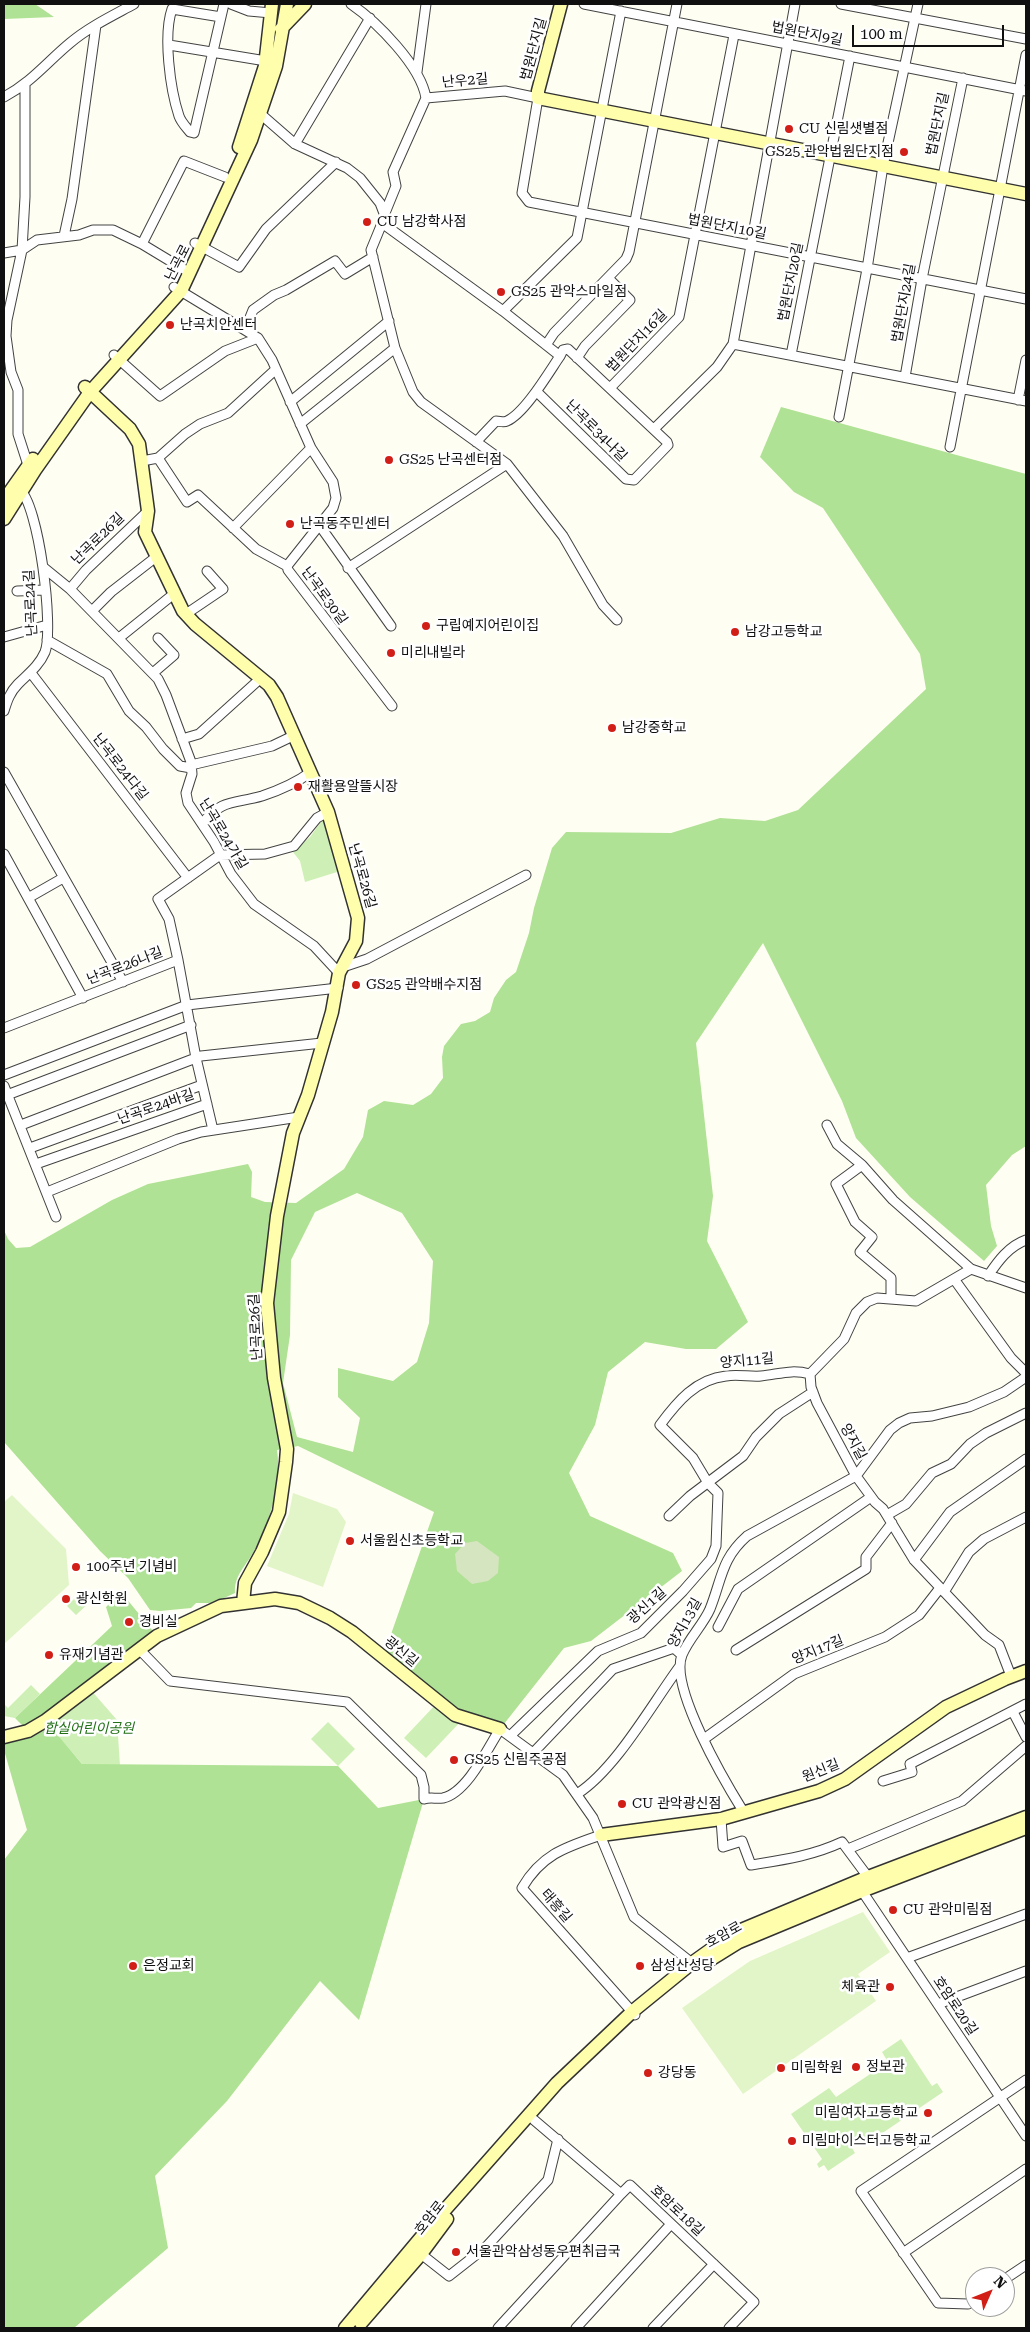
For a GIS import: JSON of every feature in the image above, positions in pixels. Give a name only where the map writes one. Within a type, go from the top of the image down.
[{"type":"street","points":[[4,97],[25,84],[49,65],[70,43],[96,25],[134,4]]},
{"type":"street","points":[[221,17],[172,9],[168,20],[176,102],[180,118],[190,132],[194,133],[212,53],[221,17],[224,4]]},
{"type":"street","points":[[231,4],[249,11],[271,8]]},
{"type":"street","name":"난곡로","points":[[199,245],[225,177],[276,66],[287,4]]},
{"type":"street","points":[[268,37],[283,27],[305,4]]},
{"type":"street","name":"난우2길","points":[[351,4],[370,18],[417,72],[424,86],[426,98],[505,92],[538,98]]},
{"type":"street","points":[[417,72],[426,4]]},
{"type":"street","name":"법원단지길","points":[[561,4],[538,91],[538,98],[1026,194]]},
{"type":"street","name":"법원단지9길","points":[[584,4],[674,21],[734,35],[1023,90]]},
{"type":"street","points":[[546,345],[554,333],[626,260],[678,4]]},
{"type":"street","points":[[654,429],[717,367],[733,344],[795,4]]},
{"type":"street","points":[[841,4],[1026,39]]},
{"type":"street","points":[[839,417],[867,269],[882,166],[918,4]]},
{"type":"street","name":"난곡로","points":[[4,520],[31,468],[87,390],[178,289],[187,272],[251,140],[266,62],[271,8]]},
{"type":"street","points":[[503,311],[577,238],[621,11]]},
{"type":"street","points":[[295,144],[370,18]]},
{"type":"street","points":[[64,236],[72,199],[96,25]]},
{"type":"street","points":[[716,134],[734,35]]},
{"type":"street","points":[[169,45],[266,62]]},
{"type":"street","points":[[950,447],[1000,190],[1023,90],[1026,55]]},
{"type":"street","points":[[829,156],[850,56]]},
{"type":"street","name":"법원단지길","points":[[942,178],[963,78]]},
{"type":"street","points":[[25,84],[25,197],[22,250],[7,310],[6,336],[12,372],[18,390],[18,434],[31,468]]},
{"type":"street","points":[[426,98],[393,172],[396,186],[372,244],[373,257],[395,348],[413,392],[421,402],[507,464],[563,536],[603,604],[617,620]]},
{"type":"street","name":"법원단지10길","points":[[538,98],[523,196],[529,202],[582,214],[1026,299]]},
{"type":"street","points":[[256,110],[295,144],[306,151],[336,162],[360,178],[380,203],[385,213]]},
{"type":"street","name":"법원단지16길","points":[[610,388],[679,317],[716,134]]},
{"type":"street","name":"법원단지20길","points":[[791,355],[829,156]]},
{"type":"street","points":[[142,244],[184,161],[225,177]]},
{"type":"street","points":[[199,245],[239,267],[266,229],[336,162]]},
{"type":"street","name":"법원단지24길","points":[[905,377],[942,178]]},
{"type":"street","points":[[382,223],[503,311],[560,356]]},
{"type":"street","points":[[4,253],[22,250],[37,240],[79,235],[93,230],[114,230],[142,244],[187,272]]},
{"type":"street","points":[[245,330],[253,310],[274,295],[335,261],[345,274],[373,257]]},
{"type":"street","points":[[476,442],[496,421],[504,422],[510,419],[537,392],[564,350],[568,349],[577,358],[585,346],[630,300],[608,278]]},
{"type":"street","name":"난곡로30길","points":[[178,289],[258,338],[272,360],[311,448],[333,482],[336,498],[333,508],[287,566],[292,576],[339,640],[392,706]]},
{"type":"street","points":[[290,402],[388,321]]},
{"type":"street","points":[[116,357],[160,396],[225,351],[258,338]]},
{"type":"street","points":[[733,344],[1022,401],[1026,360]]},
{"type":"street","points":[[300,424],[395,348]]},
{"type":"street","name":"난곡로34나길","points":[[537,392],[626,479],[634,480],[668,445],[667,442],[577,358]]},
{"type":"street","points":[[142,461],[158,458],[185,434],[200,424],[228,413],[275,370]]},
{"type":"street","name":"난곡로26길","points":[[87,390],[130,429],[139,444],[148,511],[145,532],[186,614],[195,624],[269,685],[276,697],[295,735],[328,812],[358,918],[356,941],[341,970],[338,988],[308,1094],[293,1133],[277,1216],[267,1303],[274,1378],[287,1449],[286,1462],[279,1512],[262,1552],[244,1583],[243,1604]]},
{"type":"street","points":[[233,528],[311,448]]},
{"type":"street","points":[[158,458],[187,502],[198,495],[256,549],[287,566]]},
{"type":"street","points":[[348,568],[507,464]]},
{"type":"street","name":"난곡로","points":[[4,500],[19,489]]},
{"type":"street","name":"난곡로24길","points":[[4,711],[13,690],[31,672],[45,652],[47,640],[48,625],[43,567],[29,504],[19,489]]},
{"type":"street","name":"난곡로26길","points":[[70,589],[86,570],[148,511]]},
{"type":"street","points":[[320,526],[391,626]]},
{"type":"street","points":[[92,611],[110,592],[156,557]]},
{"type":"street","name":"난곡로24가길","points":[[43,567],[70,589],[154,673],[166,695],[191,767],[192,774],[186,793],[188,803],[214,842],[230,874],[254,904],[314,946],[341,970]]},
{"type":"street","points":[[186,614],[223,589],[207,571]]},
{"type":"street","points":[[17,592],[45,590]]},
{"type":"street","points":[[119,638],[175,593]]},
{"type":"street","points":[[4,637],[48,625]]},
{"type":"street","points":[[154,673],[174,655],[158,638]]},
{"type":"street","points":[[47,640],[107,674],[129,711],[146,727],[163,750],[180,766],[191,767],[272,746],[295,735]]},
{"type":"street","name":"난곡로24다길","points":[[31,672],[188,878]]},
{"type":"street","points":[[182,739],[199,734],[260,678]]},
{"type":"street","points":[[4,772],[62,878],[123,982]]},
{"type":"street","points":[[202,824],[218,808],[231,801],[263,796],[292,786],[311,772]]},
{"type":"street","points":[[220,856],[265,854],[294,846],[317,818],[328,812]]},
{"type":"street","points":[[4,854],[83,998]]},
{"type":"street","name":"난곡로26나길","points":[[4,1028],[178,960],[169,919],[158,899],[220,856]]},
{"type":"street","points":[[341,970],[367,959],[526,875]]},
{"type":"street","points":[[28,898],[62,878]]},
{"type":"street","points":[[178,960],[202,1085]]},
{"type":"street","points":[[4,1075],[187,1004],[338,988]]},
{"type":"street","points":[[56,1217],[21,1125],[5,1091],[191,1025]]},
{"type":"street","points":[[21,1125],[196,1058],[322,1043]]},
{"type":"street","name":"난곡로24바길","points":[[30,1148],[202,1085],[207,1104],[36,1164]]},
{"type":"street","points":[[207,1104],[213,1130]]},
{"type":"street","points":[[46,1192],[178,1139],[213,1130],[299,1117]]},
{"type":"street","points":[[828,1125],[837,1144],[862,1166],[893,1200],[972,1269],[1026,1288]]},
{"type":"street","points":[[862,1166],[836,1184],[855,1222],[872,1237],[860,1252],[891,1278],[891,1299]]},
{"type":"street","points":[[988,1276],[998,1260],[1019,1243],[1026,1240]]},
{"type":"street","points":[[810,1374],[844,1339],[856,1313],[867,1302],[878,1298],[916,1301],[972,1269]]},
{"type":"street","points":[[954,1279],[1011,1358],[1026,1373]]},
{"type":"street","name":"양지11길","points":[[708,1483],[693,1458],[660,1424],[683,1396],[710,1379],[724,1376],[760,1376],[796,1370],[810,1374]]},
{"type":"street","name":"양지길","points":[[810,1374],[813,1392],[856,1476],[887,1515],[914,1560],[985,1635],[998,1645],[1020,1675]]},
{"type":"street","points":[[856,1476],[890,1430],[898,1423],[910,1418],[969,1407],[1004,1392],[1026,1377]]},
{"type":"street","points":[[669,1516],[743,1456],[756,1437],[779,1414],[813,1392]]},
{"type":"street","points":[[887,1515],[906,1504],[932,1473],[951,1464],[970,1444],[1026,1413]]},
{"type":"street","points":[[914,1560],[950,1512],[1026,1459]]},
{"type":"street","name":"양지13길","points":[[743,1811],[722,1778],[685,1697],[680,1666],[682,1655],[709,1612],[724,1565],[734,1548],[747,1536],[856,1476]]},
{"type":"street","name":"광신1길","points":[[505,1732],[598,1652],[641,1634],[711,1559],[716,1546],[718,1493],[708,1483]]},
{"type":"street","points":[[718,1627],[738,1589],[871,1497]]},
{"type":"street","name":"양지17길","points":[[704,1739],[794,1674],[885,1637],[919,1615],[942,1590],[969,1552],[984,1539],[1026,1517]]},
{"type":"street","points":[[736,1650],[866,1569],[866,1556],[892,1523]]},
{"type":"street","name":"광신길","points":[[4,1737],[28,1731],[46,1721],[157,1636],[221,1606],[243,1604],[252,1600],[275,1599],[299,1603],[319,1612],[352,1632],[455,1715],[505,1732],[563,1775],[601,1835],[634,1917],[695,1965]]},
{"type":"street","points":[[139,1648],[170,1681],[347,1702],[422,1776],[424,1799],[443,1798],[451,1795],[464,1784],[505,1732]]},
{"type":"street","points":[[533,1752],[612,1669],[674,1648],[682,1655]]},
{"type":"street","points":[[576,1794],[591,1784],[629,1738],[680,1666]]},
{"type":"street","name":"원신길","points":[[601,1835],[721,1819],[743,1811],[819,1791],[845,1779],[946,1708],[1020,1675]]},
{"type":"street","points":[[883,1781],[912,1772],[910,1764],[1026,1704]]},
{"type":"street","points":[[1013,1712],[1026,1738]]},
{"type":"street","points":[[848,1848],[962,1800],[1026,1746]]},
{"type":"street","points":[[695,1965],[734,1933],[871,1882],[1026,1817]]},
{"type":"street","points":[[721,1819],[723,1847],[742,1841],[751,1865],[807,1855],[842,1842],[871,1882]]},
{"type":"street","name":"호암로","points":[[356,2328],[421,2254],[452,2213],[563,2086],[634,2014],[695,1965],[740,1942],[862,1891],[871,1882],[1026,1828]]},
{"type":"street","name":"태흥길","points":[[601,1835],[564,1848],[547,1858],[532,1872],[522,1888],[634,2014]]},
{"type":"street","name":"호암로20길","points":[[862,1891],[1026,2136]]},
{"type":"street","points":[[907,1958],[1026,1914]]},
{"type":"street","points":[[938,2004],[1026,1971]]},
{"type":"street","points":[[345,2328],[428,2229],[558,2083],[634,2014]]},
{"type":"street","points":[[965,2304],[938,2303],[861,2191],[1026,2080]]},
{"type":"street","points":[[498,2328],[621,2194],[534,2120]]},
{"type":"street","name":"호암로","points":[[421,2254],[449,2276],[486,2247],[548,2180],[558,2139]]},
{"type":"street","points":[[903,2253],[1026,2169]]},
{"type":"street","name":"호암로18길","points":[[621,2194],[630,2185],[754,2302],[729,2328]]},
{"type":"street","points":[[576,2328],[671,2224]]},
{"type":"street","points":[[653,2328],[714,2264]]},
{"type":"street","points":[[1015,2272],[1026,2265]]},
{"type":"green space","points":[[4,4],[35,4],[54,17],[4,19]]},
{"type":"green space","points":[[781,407],[1026,474],[1026,1146],[1012,1155],[986,1185],[991,1226],[997,1246],[984,1261],[910,1197],[856,1138],[842,1101],[763,943],[696,1043],[713,1196],[707,1241],[748,1322],[716,1349],[686,1349],[645,1342],[608,1372],[595,1425],[569,1473],[590,1516],[673,1553],[682,1571],[591,1641],[564,1648],[500,1729],[464,1718],[383,1657],[434,1512],[298,1446],[277,1450],[278,1476],[270,1515],[254,1551],[238,1576],[235,1593],[213,1603],[196,1603],[191,1608],[150,1610],[128,1578],[100,1551],[4,1442],[4,1230],[8,1239],[16,1248],[30,1247],[112,1200],[148,1184],[248,1164],[252,1172],[251,1197],[265,1202],[296,1203],[344,1169],[363,1137],[368,1110],[384,1101],[413,1105],[431,1094],[443,1078],[442,1057],[444,1046],[461,1024],[475,1021],[490,1012],[494,998],[506,980],[516,972],[529,933],[534,908],[552,848],[566,832],[671,833],[720,818],[765,821],[798,810],[926,689],[920,654],[823,508],[794,492],[760,457]],"holes":[[[357,1193],[402,1213],[433,1261],[429,1323],[417,1362],[393,1381],[338,1368],[338,1397],[360,1418],[353,1452],[297,1437],[283,1383],[290,1335],[291,1260],[315,1212]]]},
{"type":"green space","points":[[323,819],[326,820],[340,868],[337,872],[305,882],[300,861],[293,852],[310,837]]},
{"type":"green space","points":[[293,1493],[337,1509],[346,1522],[323,1587],[267,1566],[289,1514]]},
{"type":"green space","points":[[12,1495],[66,1549],[69,1585],[4,1644],[4,1502]]},
{"type":"green space","points":[[477,1541],[499,1557],[498,1573],[488,1581],[472,1584],[457,1571],[455,1554],[465,1543]]},
{"type":"green space","points":[[83,1590],[92,1600],[76,1615],[67,1606]]},
{"type":"green space","points":[[121,1592],[157,1636],[46,1721],[82,1764],[338,1766],[378,1808],[424,1799],[359,2020],[320,1981],[227,2101],[155,2176],[168,2248],[74,2328],[4,2328],[4,1860],[27,1830],[4,1750],[4,1737],[28,1731],[15,1718],[112,1626],[106,1607]]},
{"type":"green space","points":[[31,1685],[40,1694],[15,1718],[4,1716],[4,1704],[8,1708]]},
{"type":"green space","name":"합실어린이공원","points":[[90,1689],[117,1720],[120,1766],[84,1766],[47,1723]]},
{"type":"green space","points":[[438,1702],[464,1718],[426,1758],[404,1738]]},
{"type":"green space","points":[[328,1722],[355,1749],[338,1766],[311,1739]]},
{"type":"green space","points":[[863,1912],[890,1952],[858,1974],[876,2001],[743,2094],[682,2008],[750,1961]]},
{"type":"green space","points":[[901,2039],[932,2086],[937,2083],[943,2092],[881,2134],[878,2130],[852,2148],[855,2153],[828,2171],[824,2165],[819,2168],[817,2164],[822,2159],[791,2114],[829,2088],[836,2097],[888,2062],[882,2052]]},
{"type":"place","name":"CU 신림샛별점","points":[[789,129]]},
{"type":"place","name":"GS25 관악법원단지점","points":[[904,152]]},
{"type":"place","name":"CU 남강학사점","points":[[367,222]]},
{"type":"place","name":"GS25 관악스마일점","points":[[501,292]]},
{"type":"place","name":"난곡치안센터","points":[[170,325]]},
{"type":"place","name":"GS25 난곡센터점","points":[[389,460]]},
{"type":"place","name":"난곡동주민센터","points":[[290,524]]},
{"type":"place","name":"구립예지어린이집","points":[[426,626]]},
{"type":"place","name":"남강고등학교","points":[[735,632]]},
{"type":"place","name":"미리내빌라","points":[[391,653]]},
{"type":"place","name":"남강중학교","points":[[612,728]]},
{"type":"place","name":"재활용알뜰시장","points":[[298,787]]},
{"type":"place","name":"GS25 관악배수지점","points":[[356,985]]},
{"type":"place","name":"서울원신초등학교","points":[[350,1541]]},
{"type":"place","name":"100주년 기념비","points":[[76,1567]]},
{"type":"place","name":"광신학원","points":[[66,1599]]},
{"type":"place","name":"경비실","points":[[129,1622]]},
{"type":"place","name":"유재기념관","points":[[49,1655]]},
{"type":"place","name":"GS25 신림주공점","points":[[454,1760]]},
{"type":"place","name":"CU 관악광신점","points":[[622,1804]]},
{"type":"place","name":"CU 관악미림점","points":[[893,1910]]},
{"type":"place","name":"은정교회","points":[[133,1966]]},
{"type":"place","name":"삼성산성당","points":[[640,1966]]},
{"type":"place","name":"체육관","points":[[890,1987]]},
{"type":"place","name":"정보관","points":[[856,2067]]},
{"type":"place","name":"미림학원","points":[[781,2068]]},
{"type":"place","name":"강당동","points":[[648,2073]]},
{"type":"place","name":"미림여자고등학교","points":[[928,2113]]},
{"type":"place","name":"미림마이스터고등학교","points":[[792,2141]]},
{"type":"place","name":"서울관악삼성동우편취급국","points":[[456,2252]]}]
